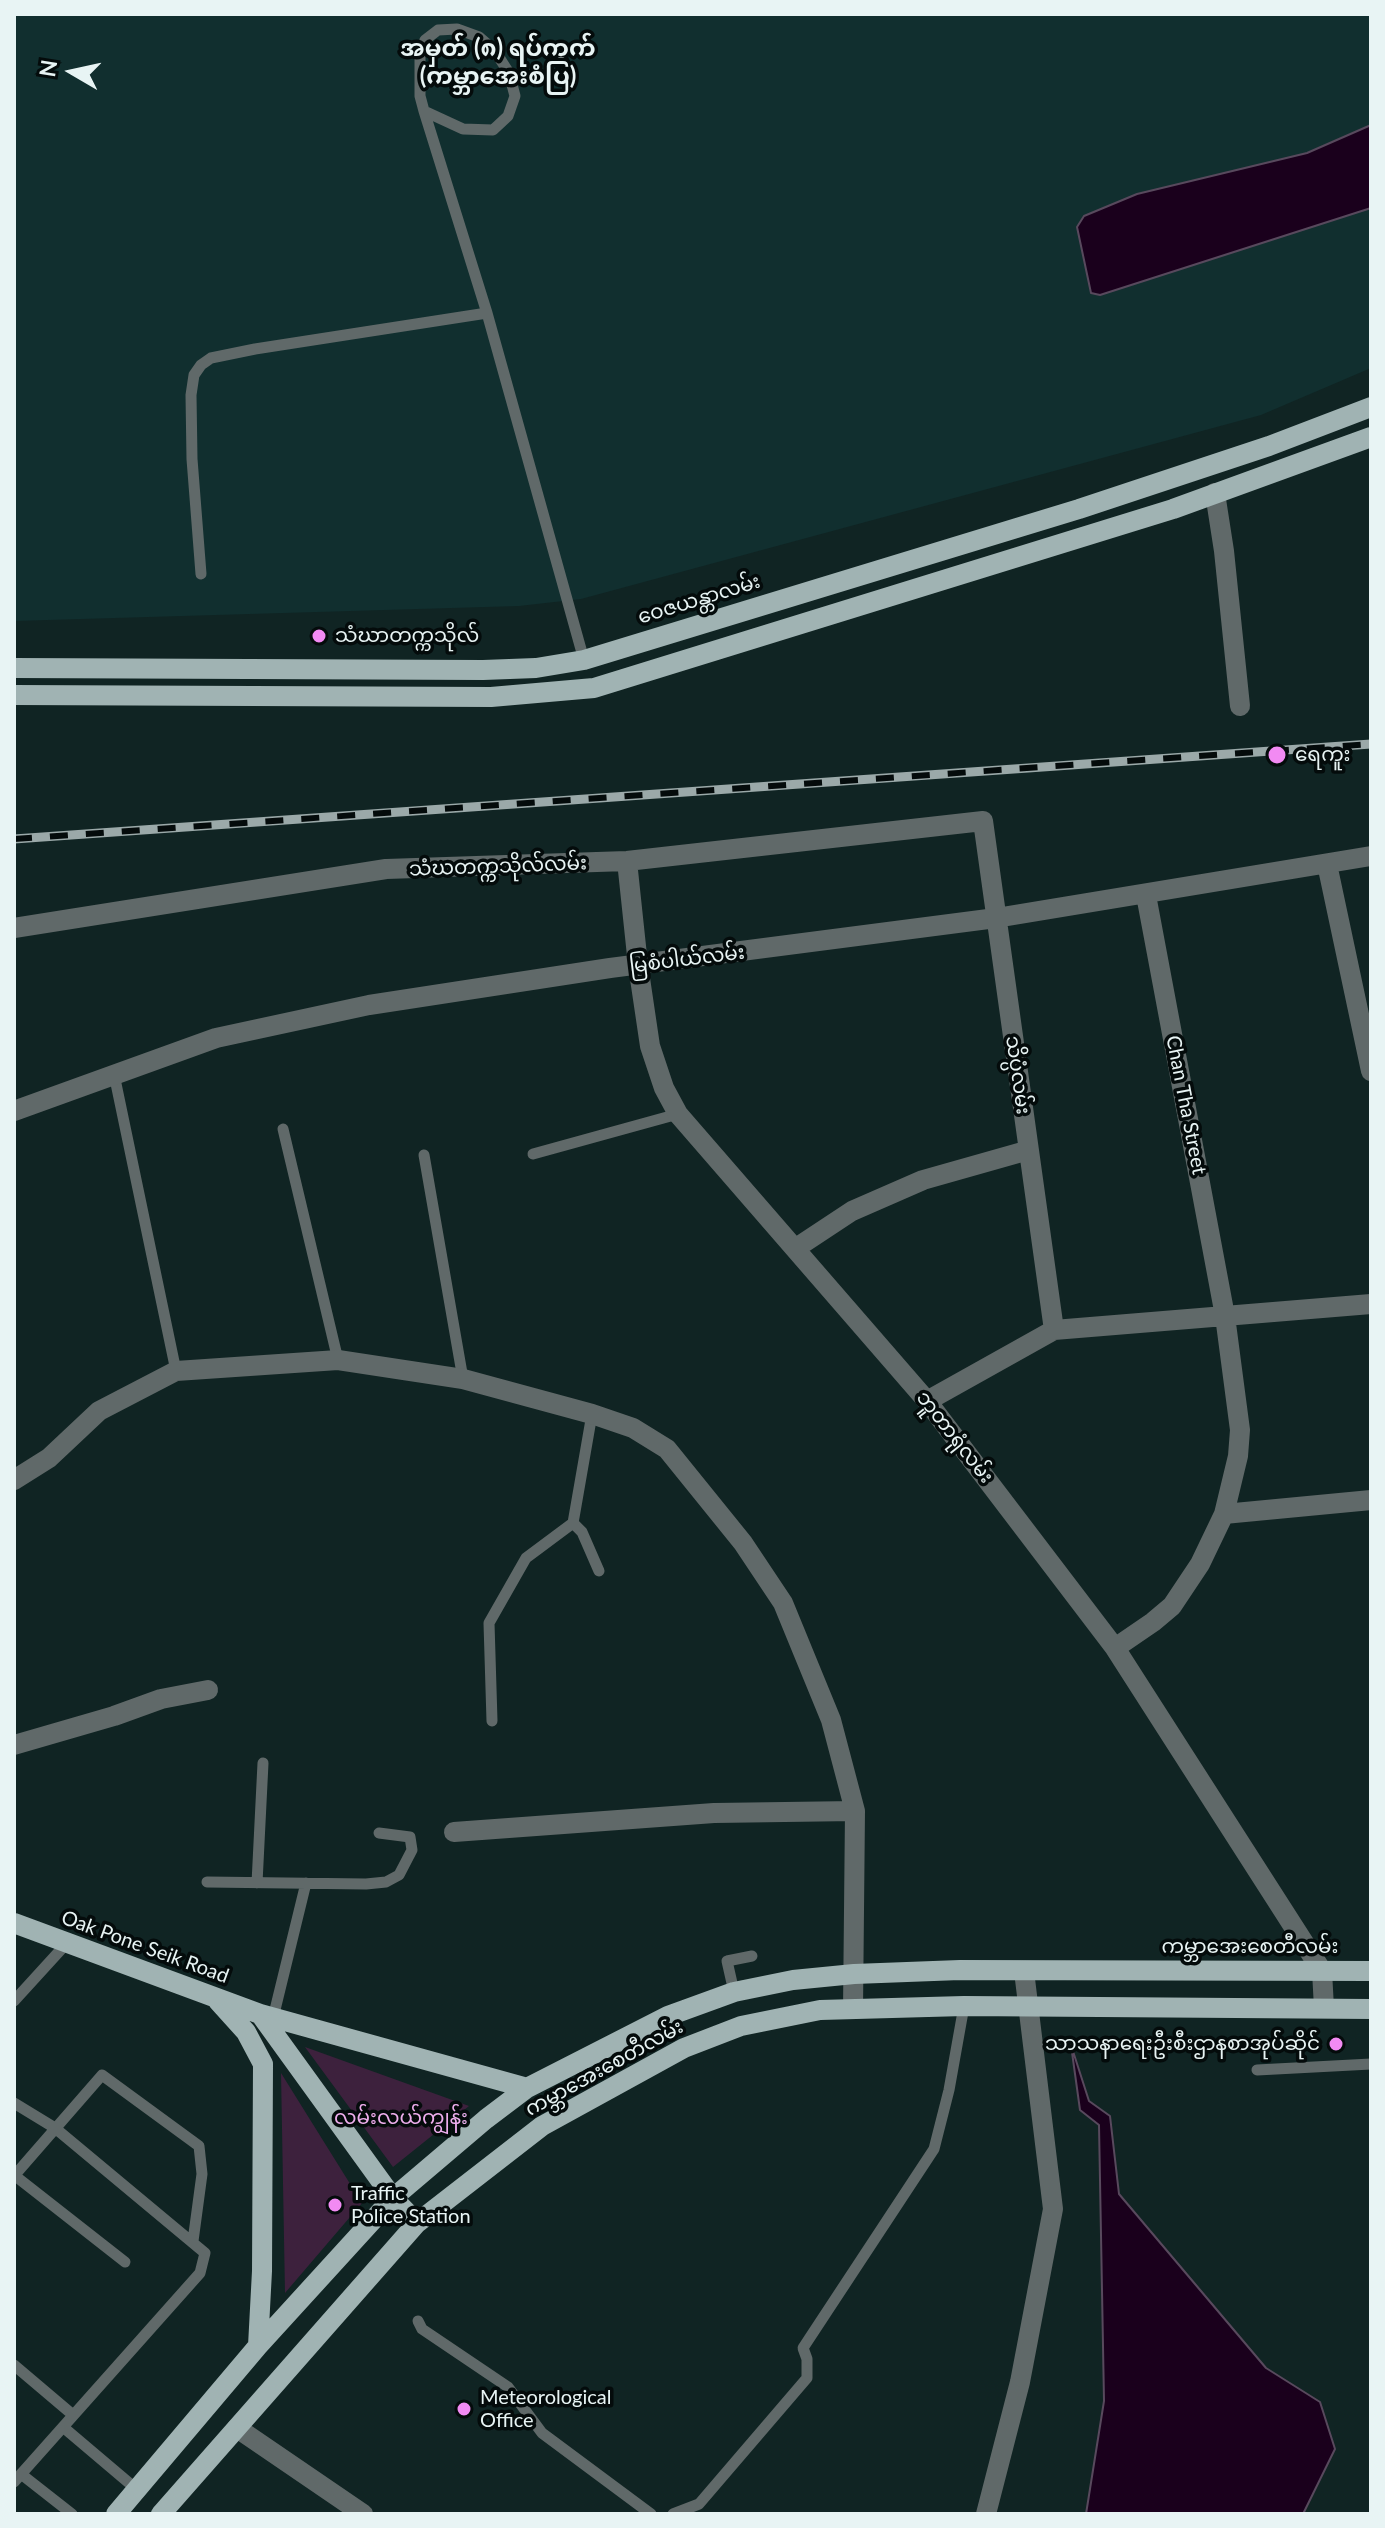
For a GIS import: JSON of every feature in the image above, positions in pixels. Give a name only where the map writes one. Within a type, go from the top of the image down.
[{"type":"main road","name":"ဝေဇယန္တာလမ်း","points":[[14,668],[483,670],[536,668],[584,660],[1079,509],[1269,446],[1371,407]]},
{"type":"main road","points":[[14,695],[491,697],[594,688],[1215,493],[1371,437]]},
{"type":"main road","name":"Oak Pone Seik Road","points":[[14,1923],[267,2016],[527,2088]]},
{"type":"main road","name":"ကမ္ဘာအေးစေတီလမ်း","points":[[393,2198],[527,2088],[668,2016],[734,1992],[793,1980],[854,1974],[960,1970],[1371,1971]]},
{"type":"main road","points":[[215,1998],[246,2032],[263,2064],[262,2271],[258,2346]]},
{"type":"main road","name":"ကမ္ဘာအေးစေတီလမ်း","points":[[161,2514],[417,2223],[542,2126],[684,2048],[741,2026],[820,2010],[964,2006],[1371,2009]]},
{"type":"main road","points":[[267,2016],[393,2198],[417,2223]]},
{"type":"main road","points":[[119,2513],[135,2488],[258,2346],[393,2198]]},
{"type":"street","points":[[1215,493],[1240,706]]},
{"type":"street","name":"သံဃတက္ကသိုလ်လမ်း","points":[[14,928],[386,869],[627,861],[983,821]]},
{"type":"street","name":"သိပ္ပံလမ်း","points":[[983,821],[1054,1330]]},
{"type":"street","name":"မြစံပါယ်လမ်း","points":[[14,1111],[216,1038],[385,1003],[638,965],[996,918],[1371,856]]},
{"type":"street","name":"ဘူတာရုံလမ်း","points":[[627,861],[650,1046],[664,1088],[678,1114],[927,1401],[1115,1648],[1322,1971],[1324,2008]]},
{"type":"street","points":[[1327,864],[1371,1071]]},
{"type":"street","name":"Chan Tha Street","points":[[1115,1648],[1172,1606],[1200,1564],[1224,1514],[1238,1456],[1240,1430],[1225,1316],[1146,895]]},
{"type":"street","points":[[796,1248],[852,1211],[923,1180],[1029,1150]]},
{"type":"street","points":[[927,1401],[1054,1330],[1371,1304]]},
{"type":"street","points":[[15,1476],[49,1458],[99,1411],[176,1371],[338,1360],[463,1379],[633,1428],[667,1449],[743,1543],[783,1603],[831,1720],[855,1811],[853,2009]]},
{"type":"street","points":[[1224,1514],[1371,1500]]},
{"type":"street","points":[[14,1745],[161,1699],[208,1690]]},
{"type":"street","points":[[454,1832],[714,1813],[855,1811]]},
{"type":"street","points":[[986,2514],[1020,2382],[1053,2209],[1024,1971]]},
{"type":"street","points":[[237,2428],[363,2514]]},
{"type":"lane","points":[[424,111],[463,129],[493,130],[508,116],[515,96],[509,73],[495,51],[479,37],[457,29],[438,30],[425,40],[420,55],[420,96],[424,111],[487,313],[584,660]]},
{"type":"lane","points":[[201,574],[192,459],[191,395],[194,375],[201,365],[211,358],[255,349],[487,313]]},
{"type":"lane","points":[[114,1074],[176,1371]]},
{"type":"lane","points":[[533,1154],[678,1114]]},
{"type":"lane","points":[[283,1129],[338,1360]]},
{"type":"lane","points":[[424,1155],[463,1379]]},
{"type":"lane","points":[[492,1721],[489,1623],[526,1558],[573,1523],[592,1414]]},
{"type":"lane","points":[[573,1523],[582,1532],[599,1571]]},
{"type":"lane","points":[[257,1883],[263,1763]]},
{"type":"lane","points":[[207,1882],[386,1882],[399,1875],[412,1850],[410,1837],[379,1833]]},
{"type":"lane","points":[[267,2016],[306,1883]]},
{"type":"lane","points":[[14,2001],[66,1944]]},
{"type":"lane","points":[[734,1992],[727,1961],[752,1956]]},
{"type":"lane","points":[[673,2514],[699,2504],[807,2378],[807,2359],[803,2348],[934,2149],[949,2090],[964,2006]]},
{"type":"lane","points":[[1257,2070],[1371,2064]]},
{"type":"lane","points":[[125,2262],[14,2176],[102,2075],[199,2146],[202,2174],[193,2241]]},
{"type":"lane","points":[[14,2103],[55,2128],[205,2253],[200,2273],[18,2478],[72,2514]]},
{"type":"lane","points":[[418,2321],[422,2329],[508,2387],[542,2433],[651,2514]]},
{"type":"lane","points":[[14,2365],[73,2415]]},
{"type":"lane","points":[[63,2427],[135,2488]]},
{"type":"shaded area","points":[[14,14],[1371,14],[1371,368],[1261,415],[581,599],[519,606],[14,621]]},
{"type":"shaded area","points":[[1371,125],[1371,208],[1100,295],[1091,293],[1077,227],[1084,216],[1137,194],[1307,153]]},
{"type":"shaded area","points":[[1071,2045],[1089,2101],[1110,2116],[1119,2194],[1266,2368],[1320,2402],[1335,2449],[1303,2514],[1086,2514],[1104,2401],[1099,2125],[1080,2110]]},
{"type":"green space","name":"လမ်းလယ်ကျွန်း","points":[[305,2047],[469,2106],[393,2167]]},
{"type":"green space","name":"လမ်းလယ်ကျွန်း","points":[[281,2073],[362,2203],[285,2293]]},
{"type":"railway","points":[[14,839],[1371,744]]},
{"type":"place","name":"သံဃာတက္ကသိုလ်","points":[[319,636]]},
{"type":"place","name":"ရေကူး","points":[[1277,755]]},
{"type":"place","name":"သာသနာရေးဦးစီးဌာနစာအုပ်ဆိုင်","points":[[1336,2044]]},
{"type":"place","name":"Traffic Police Station","points":[[335,2205]]},
{"type":"place","name":"Meteorological Office","points":[[464,2409]]},
{"type":"district","name":"အမှတ် (၈) ရပ်ကွက် (ကမ္ဘာအေးစံပြ)","points":[[498,62]]}]
